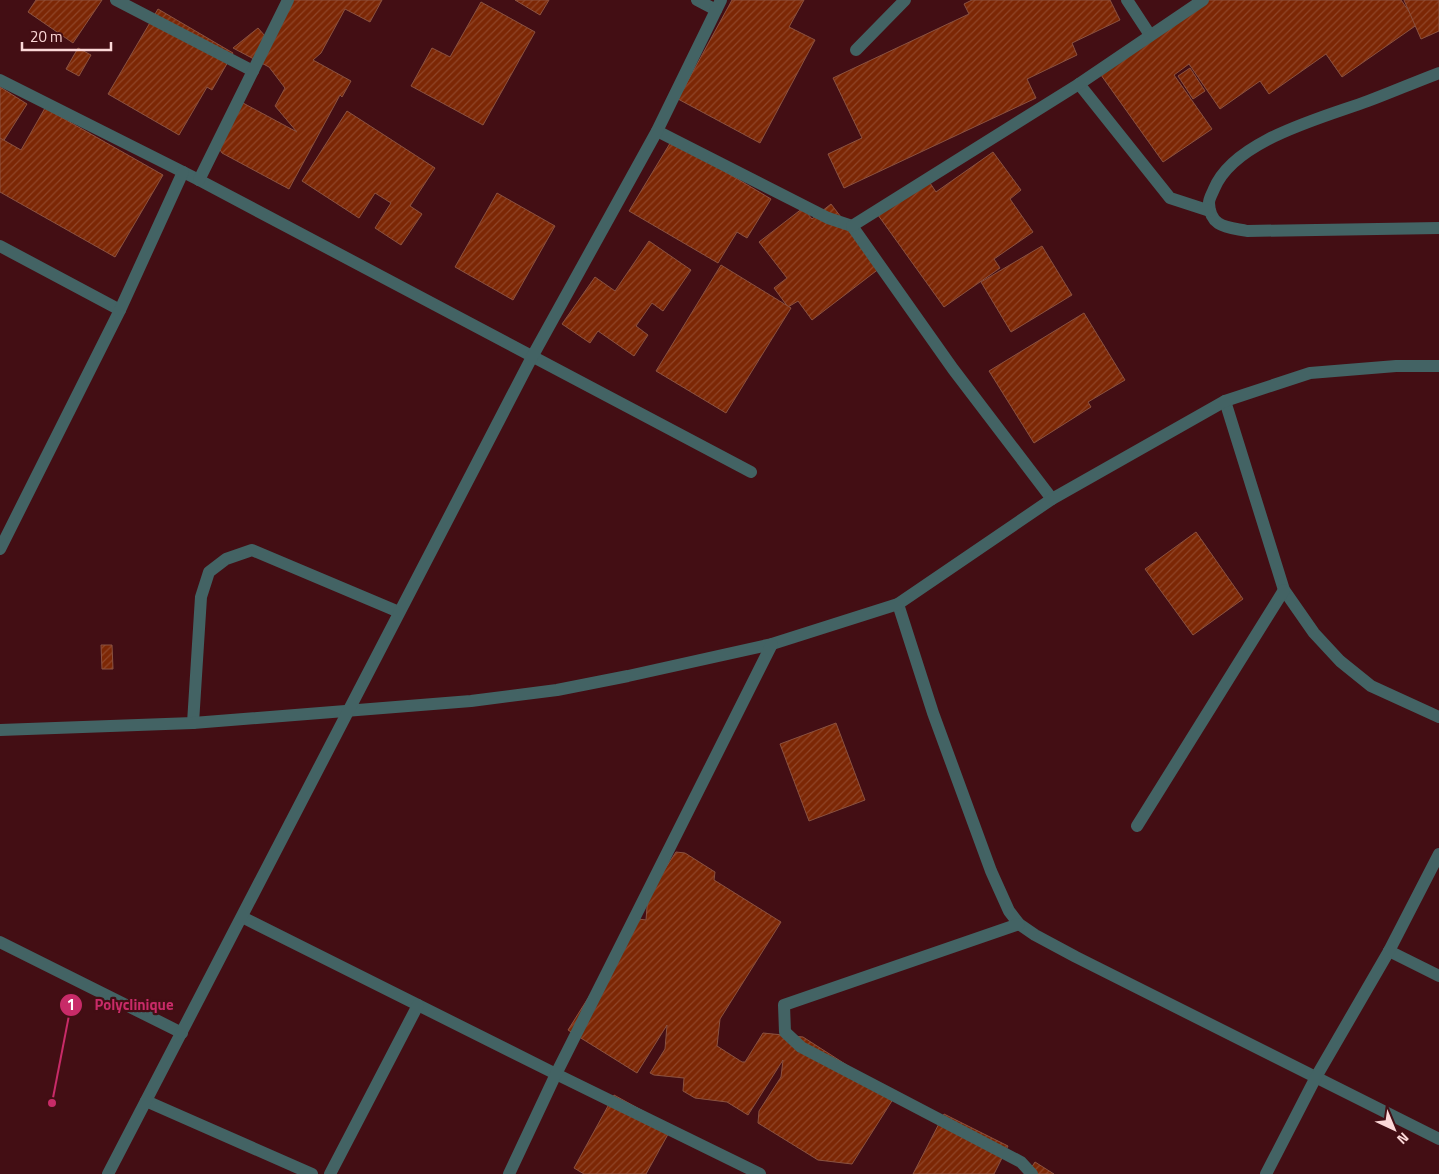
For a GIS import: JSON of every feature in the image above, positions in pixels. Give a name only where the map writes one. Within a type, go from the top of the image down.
[{"type":"street","points":[[116,0],[253,71]]},
{"type":"street","points":[[199,180],[288,0]]},
{"type":"street","points":[[108,1174],[532,357],[657,131],[718,5],[697,0]]},
{"type":"street","points":[[856,50],[906,0]]},
{"type":"street","points":[[1127,0],[1150,35]]},
{"type":"street","points":[[852,226],[1079,84],[1204,0]]},
{"type":"street","points":[[1439,73],[1306,122],[1262,142],[1234,161],[1218,178],[1209,200],[1213,219],[1221,226],[1247,231],[1439,228]]},
{"type":"street","points":[[0,80],[199,180],[751,472]]},
{"type":"street","points":[[1079,84],[1170,198],[1210,211]]},
{"type":"street","points":[[657,131],[828,218],[852,226],[953,368],[1052,499]]},
{"type":"street","points":[[0,549],[120,310],[183,172]]},
{"type":"street","points":[[0,246],[120,310]]},
{"type":"street","points":[[0,730],[193,723],[471,701],[557,690],[772,644],[898,604],[1052,499],[1225,401],[1310,373],[1396,366],[1439,366]]},
{"type":"street","points":[[1225,401],[1284,590],[1314,633],[1348,667],[1371,686],[1439,717]]},
{"type":"street","points":[[193,723],[201,598],[209,572],[226,559],[252,550],[399,612]]},
{"type":"street","points":[[1137,826],[1284,590]]},
{"type":"street","points":[[898,604],[934,713],[991,871],[1009,911],[1019,924],[1035,935],[1076,957],[1439,1139]]},
{"type":"street","points":[[509,1174],[556,1074],[772,644]]},
{"type":"street","points":[[1266,1174],[1316,1077],[1389,951],[1439,854]]},
{"type":"street","points":[[242,917],[760,1174]]},
{"type":"street","points":[[1019,924],[784,1005],[785,1032],[801,1047],[1021,1162],[1032,1174]]},
{"type":"street","points":[[0,942],[182,1033]]},
{"type":"street","points":[[1389,951],[1439,976]]},
{"type":"street","points":[[330,1174],[418,1005]]},
{"type":"street","points":[[146,1101],[312,1174]]},
{"type":"building","points":[[36,0],[102,0],[73,43],[28,12]]},
{"type":"building","points":[[284,0],[382,0],[370,22],[345,9],[321,53],[313,60],[351,81],[342,97],[340,95],[289,189],[222,153],[219,148],[243,103],[297,132],[275,106],[285,88],[269,67],[233,48],[258,28],[265,36]]},
{"type":"building","points":[[515,0],[549,0],[540,15]]},
{"type":"building","points":[[732,0],[804,0],[789,27],[815,40],[760,143],[678,99]]},
{"type":"building","points":[[972,0],[1110,0],[1120,20],[1072,43],[1077,55],[1027,79],[1036,98],[844,188],[828,154],[862,138],[833,78],[969,14],[964,4]]},
{"type":"building","points":[[1208,0],[1401,0],[1418,24],[1342,77],[1326,54],[1269,94],[1260,81],[1220,109],[1189,64],[1174,75],[1212,129],[1163,162],[1101,75]]},
{"type":"building","points":[[1404,0],[1439,0],[1439,31],[1421,39]]},
{"type":"building","points":[[481,2],[535,32],[483,125],[411,86],[432,48],[450,57]]},
{"type":"building","points":[[158,9],[233,53],[212,90],[207,87],[179,135],[108,94]]},
{"type":"building","points":[[78,48],[91,55],[79,76],[66,69]]},
{"type":"building","points":[[1190,68],[1205,91],[1193,99],[1178,76]]},
{"type":"building","points":[[0,87],[27,104],[1,145],[0,144]]},
{"type":"building","points":[[45,108],[163,175],[115,257],[0,192],[0,138],[21,150]]},
{"type":"building","points":[[347,111],[435,168],[410,206],[422,214],[401,245],[375,228],[391,203],[375,193],[359,218],[302,181]]},
{"type":"building","points":[[672,140],[771,199],[747,238],[737,232],[718,263],[629,211]]},
{"type":"building","points":[[993,152],[1021,190],[1010,199],[1033,232],[994,259],[1000,268],[944,307],[878,215],[928,180],[936,192]]},
{"type":"building","points":[[497,193],[555,226],[513,300],[455,267]]},
{"type":"building","points":[[831,204],[880,268],[812,320],[798,301],[788,307],[774,288],[787,278],[759,242],[803,208],[812,219]]},
{"type":"building","points":[[649,241],[691,270],[663,311],[652,303],[636,326],[648,335],[634,356],[598,331],[590,343],[562,324],[595,277],[615,291]]},
{"type":"building","points":[[1042,246],[1072,295],[1011,332],[981,282]]},
{"type":"building","points":[[721,265],[791,308],[726,413],[656,371]]},
{"type":"building","points":[[1084,313],[1125,380],[1088,402],[1091,407],[1034,443],[989,371]]},
{"type":"building","points":[[1196,532],[1243,599],[1193,635],[1145,569]]},
{"type":"building","points":[[101,645],[112,645],[113,669],[102,669]]},
{"type":"building","points":[[836,723],[865,800],[809,821],[780,744]]},
{"type":"building","points":[[676,852],[685,853],[715,872],[714,880],[781,922],[720,1019],[717,1046],[745,1062],[763,1033],[803,1037],[895,1096],[852,1164],[818,1160],[758,1123],[759,1111],[781,1077],[783,1060],[748,1115],[727,1102],[695,1098],[683,1091],[684,1078],[650,1073],[665,1049],[667,1025],[637,1073],[568,1030],[638,919],[646,920],[648,895]]},
{"type":"building","points":[[614,1095],[672,1127],[646,1174],[584,1174],[574,1168]]},
{"type":"building","points":[[944,1114],[1008,1146],[994,1174],[913,1174]]},
{"type":"building","points":[[1035,1162],[1054,1174],[1027,1174]]},
{"type":"place","name":"Polyclinique","points":[[52,1103]]}]
